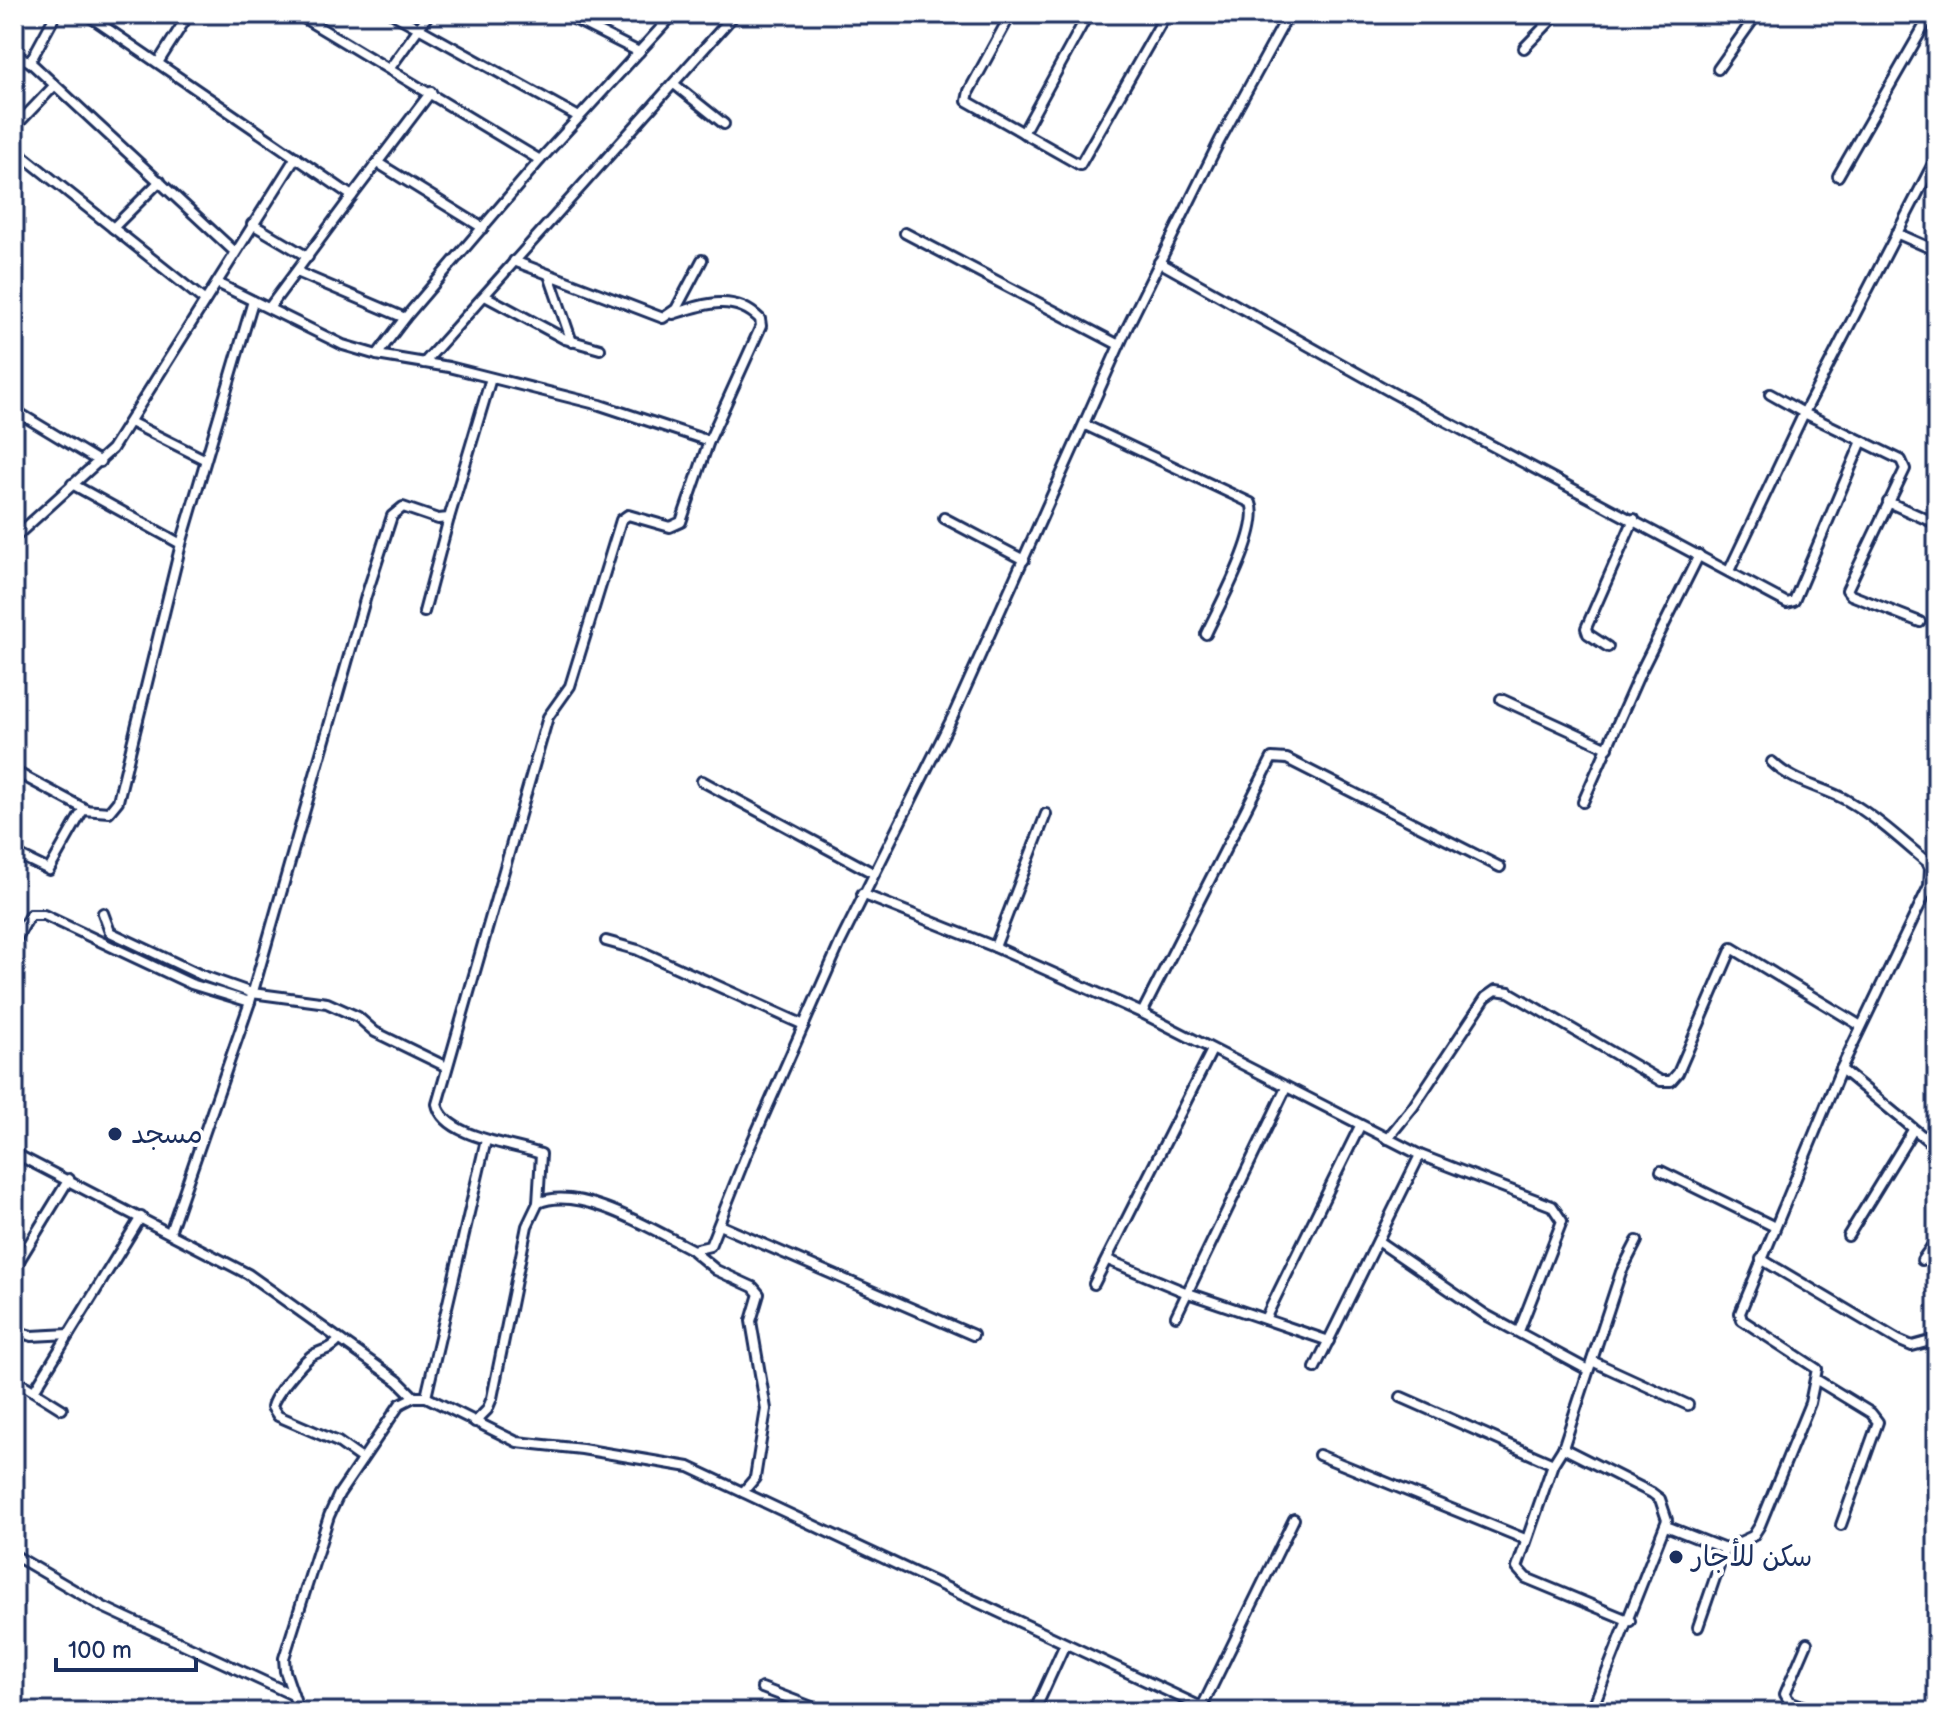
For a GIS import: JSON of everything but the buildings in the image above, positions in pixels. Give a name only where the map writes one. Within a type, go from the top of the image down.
[{"type":"street","points":[[30,62],[56,14]]},
{"type":"street","points":[[86,14],[159,61],[352,196]]},
{"type":"street","points":[[159,61],[189,14]]},
{"type":"street","points":[[297,14],[540,160]]},
{"type":"street","points":[[393,14],[579,117]]},
{"type":"street","points":[[390,68],[429,14]]},
{"type":"street","points":[[564,14],[639,52]]},
{"type":"street","points":[[424,363],[735,14]]},
{"type":"street","points":[[1011,14],[966,97],[1077,164],[1083,163],[1166,14]]},
{"type":"street","points":[[1023,133],[1088,14]]},
{"type":"street","points":[[1524,48],[1557,14]]},
{"type":"street","points":[[1718,69],[1757,14]]},
{"type":"street","points":[[1838,176],[1931,14]]},
{"type":"street","points":[[377,355],[540,160],[671,17]]},
{"type":"street","points":[[693,1250],[710,1246],[862,894],[953,716],[1119,345],[1285,21]]},
{"type":"street","points":[[14,54],[30,62],[235,252]]},
{"type":"street","points":[[674,84],[724,124]]},
{"type":"street","points":[[14,128],[54,86]]},
{"type":"street","points":[[269,308],[431,92]]},
{"type":"street","points":[[14,149],[205,301]]},
{"type":"street","points":[[1729,571],[1804,413],[1937,156]]},
{"type":"street","points":[[14,538],[100,462],[130,422],[296,157]]},
{"type":"street","points":[[378,163],[483,228]]},
{"type":"street","points":[[113,228],[160,181]]},
{"type":"street","points":[[252,224],[308,257]]},
{"type":"street","points":[[905,233],[1119,345]]},
{"type":"street","points":[[1896,233],[1937,251]]},
{"type":"street","points":[[673,314],[702,260]]},
{"type":"street","points":[[475,1422],[487,1410],[492,1398],[527,1226],[538,1203],[542,1156],[486,1140],[454,1125],[439,1111],[447,1067],[548,717],[570,686],[621,520],[628,515],[665,527],[678,525],[709,441],[759,333],[760,319],[746,308],[724,302],[657,317],[514,261]]},
{"type":"street","points":[[1159,262],[1393,393],[1634,519],[1782,602],[1794,601],[1862,441]]},
{"type":"street","points":[[297,272],[405,318]]},
{"type":"street","points":[[549,275],[572,342]]},
{"type":"street","points":[[217,283],[320,336],[377,355],[491,378],[600,405],[709,441]]},
{"type":"street","points":[[485,296],[572,342],[600,349]]},
{"type":"street","points":[[14,771],[85,809],[109,812],[118,801],[181,544],[253,301]]},
{"type":"street","points":[[424,612],[491,378]]},
{"type":"street","points":[[1770,394],[1905,464],[1847,590],[1851,595],[1920,622]]},
{"type":"street","points":[[14,410],[100,462]]},
{"type":"street","points":[[130,422],[204,459]]},
{"type":"street","points":[[1085,425],[1251,503],[1254,515],[1246,545],[1206,634]]},
{"type":"street","points":[[72,484],[181,544]]},
{"type":"street","points":[[1888,502],[1937,524]]},
{"type":"street","points":[[170,1232],[251,997],[366,596],[392,516],[394,511],[403,507],[438,519],[449,518]]},
{"type":"street","points":[[944,518],[1024,560]]},
{"type":"street","points":[[1608,647],[1588,634],[1586,628],[1634,519]]},
{"type":"street","points":[[1583,802],[1640,673],[1699,555]]},
{"type":"street","points":[[1501,699],[1608,748]]},
{"type":"street","points":[[1142,1013],[1272,758],[1287,759],[1500,867]]},
{"type":"street","points":[[1698,1627],[1725,1549],[1753,1536],[1760,1525],[1819,1371],[1741,1318],[1743,1302],[1841,1069],[1929,886],[1930,868],[1921,857],[1850,802],[1784,775],[1772,762]]},
{"type":"street","points":[[702,781],[873,873]]},
{"type":"street","points":[[14,853],[38,868],[49,870],[85,809]]},
{"type":"street","points":[[995,947],[1046,814]]},
{"type":"street","points":[[862,894],[995,947],[1142,1013],[1420,1155],[1481,1182],[1544,1203],[1561,1215],[1559,1231],[1519,1331]]},
{"type":"street","points":[[103,913],[106,927],[115,936],[251,997]]},
{"type":"street","points":[[14,943],[30,915],[44,915],[191,984],[251,997],[327,1003],[358,1017],[375,1032],[447,1067]]},
{"type":"street","points":[[606,941],[638,950],[804,1025]]},
{"type":"street","points":[[1387,1139],[1413,1107],[1486,997],[1496,990],[1509,992],[1661,1081],[1671,1081],[1678,1073],[1732,948],[1861,1026]]},
{"type":"street","points":[[1094,1284],[1212,1050]]},
{"type":"street","points":[[1841,1069],[1937,1148]]},
{"type":"street","points":[[1176,1316],[1286,1088]]},
{"type":"street","points":[[1265,1319],[1360,1126]]},
{"type":"street","points":[[1848,1236],[1913,1130]]},
{"type":"street","points":[[426,1397],[486,1140]]},
{"type":"street","points":[[14,1153],[248,1274],[398,1381],[414,1397]]},
{"type":"street","points":[[1315,1368],[1420,1155]]},
{"type":"street","points":[[1661,1171],[1773,1226]]},
{"type":"street","points":[[14,1269],[69,1179]]},
{"type":"street","points":[[538,1203],[562,1199],[609,1210],[693,1250],[716,1270],[753,1287],[759,1294],[751,1321],[766,1409],[755,1478],[743,1492]]},
{"type":"street","points":[[34,1391],[141,1217]]},
{"type":"street","points":[[719,1225],[973,1335]]},
{"type":"street","points":[[1922,1260],[1937,1239]]},
{"type":"street","points":[[1378,1241],[1436,1284],[1519,1331],[1590,1365],[1688,1405]]},
{"type":"street","points":[[1630,1621],[1526,1578],[1517,1568],[1553,1464],[1563,1448],[1621,1272],[1637,1241]]},
{"type":"street","points":[[1761,1259],[1898,1340],[1912,1346],[1934,1340]]},
{"type":"street","points":[[1108,1260],[1185,1292],[1329,1341]]},
{"type":"street","points":[[14,1331],[32,1336],[69,1334]]},
{"type":"street","points":[[339,1340],[330,1350],[310,1357],[276,1395],[272,1407],[278,1416],[338,1442],[362,1459]]},
{"type":"street","points":[[14,1379],[62,1409]]},
{"type":"street","points":[[1817,1380],[1871,1413],[1878,1422],[1841,1525]]},
{"type":"street","points":[[299,1712],[285,1671],[288,1642],[329,1516],[339,1494],[400,1404],[414,1397],[426,1397],[517,1442],[582,1449],[689,1467],[1212,1712]]},
{"type":"street","points":[[1401,1397],[1553,1464]]},
{"type":"street","points":[[1563,1448],[1660,1499],[1666,1526],[1591,1712]]},
{"type":"street","points":[[1319,1455],[1525,1539]]},
{"type":"street","points":[[1202,1707],[1294,1519]]},
{"type":"street","points":[[1666,1526],[1725,1549]]},
{"type":"street","points":[[14,1555],[103,1607],[293,1695]]},
{"type":"street","points":[[1807,1643],[1785,1694],[1789,1701],[1818,1712]]},
{"type":"street","points":[[1034,1712],[1065,1644]]},
{"type":"street","points":[[762,1688],[825,1712]]},
{"type":"place","name":"مسجد","points":[[115,1134]]},
{"type":"place","name":"سكن للأجار","points":[[1676,1557]]}]
